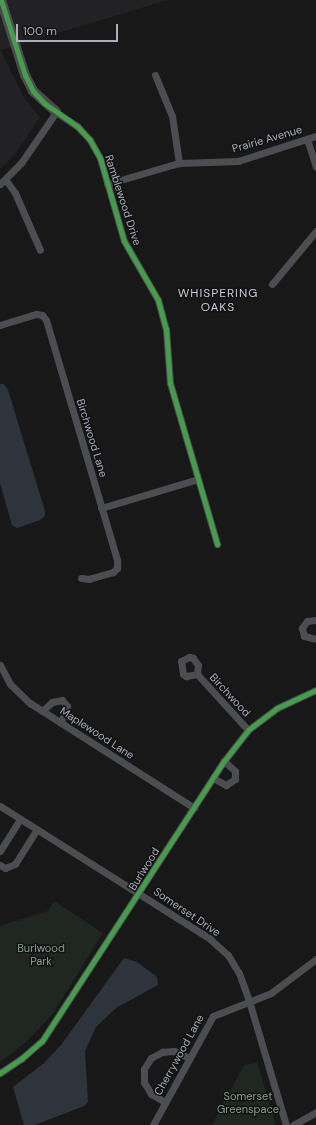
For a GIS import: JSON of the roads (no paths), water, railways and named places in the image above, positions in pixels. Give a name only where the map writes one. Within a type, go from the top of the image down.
[{"type":"street","name":"Ramblewood Drive","points":[[1,0],[25,75],[33,91],[56,112],[76,126],[90,140],[100,158],[127,247],[158,300],[166,329],[170,384],[217,544]]},
{"type":"street","points":[[155,75],[172,116],[179,163]]},
{"type":"street","points":[[40,250],[15,193],[3,181],[21,163],[56,112]]},
{"type":"street","name":"Prairie Avenue","points":[[107,184],[179,163],[238,161],[316,136]]},
{"type":"street","points":[[307,139],[316,168]]},
{"type":"street","points":[[272,284],[316,231]]},
{"type":"street","name":"Birchwood Lane","points":[[0,325],[36,314],[42,315],[101,508],[117,568],[113,572],[89,579],[81,578]]},
{"type":"street","points":[[101,508],[198,479]]},
{"type":"street","points":[[316,620],[307,621],[302,628],[304,636],[316,641]]},
{"type":"street","name":"Maplewood Lane","points":[[0,665],[18,693],[42,711],[194,808]]},
{"type":"street","name":"Birchwood","points":[[197,674],[248,730]]},
{"type":"street","name":"Burlwood","points":[[0,1073],[21,1059],[42,1041],[140,894],[224,761],[248,730],[277,708],[316,690]]},
{"type":"street","points":[[42,711],[52,702],[62,700],[67,706],[66,712],[60,722]]},
{"type":"street","points":[[213,778],[226,785],[235,779],[235,771],[224,761]]},
{"type":"street","name":"Somerset Drive","points":[[0,806],[210,939],[228,955],[239,972],[249,1001],[286,1125]]},
{"type":"street","points":[[0,851],[20,819]]},
{"type":"street","points":[[0,865],[5,868],[15,864],[37,829]]},
{"type":"street","name":"Cherrywood Lane","points":[[153,1125],[213,1016],[271,993],[316,959]]},
{"type":"street","points":[[165,1102],[151,1094],[144,1082],[144,1069],[151,1058],[162,1052],[174,1051],[189,1058]]},
{"type":"street","points":[[293,1125],[316,1112]]},
{"type":"district","name":"WHISPERING OAKS","points":[[218,301]]},
{"type":"park label","name":"Burlwood Park","points":[[41,955]]},
{"type":"park label","name":"Somerset Greenspace","points":[[248,1103]]}]
